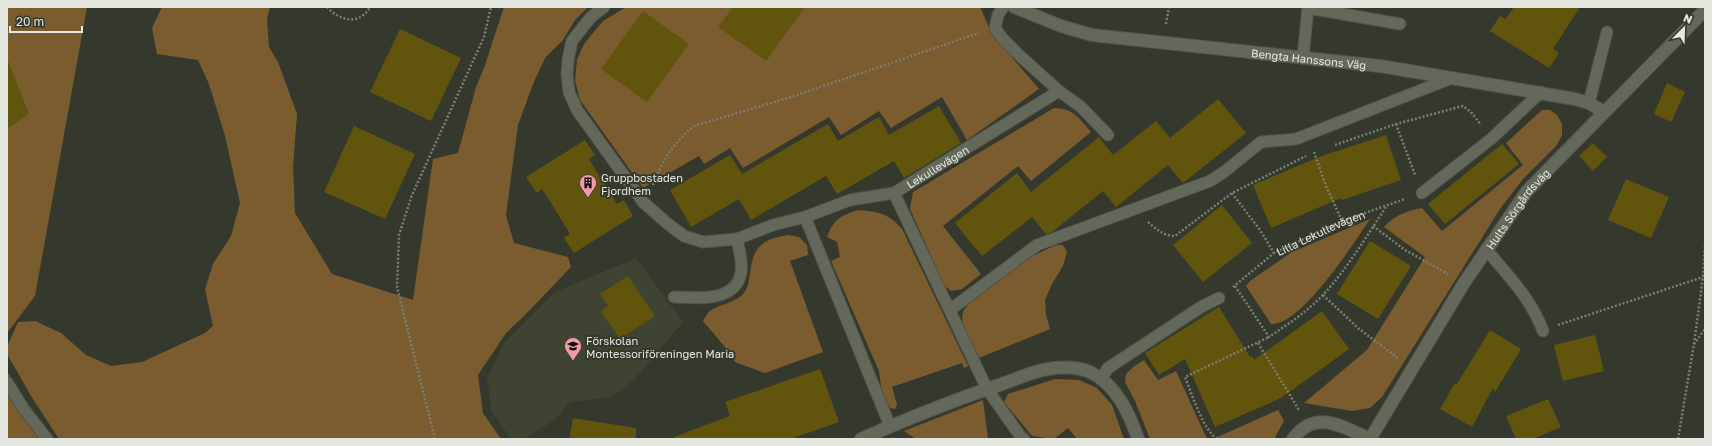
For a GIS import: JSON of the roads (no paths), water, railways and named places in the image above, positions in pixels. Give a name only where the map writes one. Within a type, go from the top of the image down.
[{"type":"street","name":"Bengta Hanssons Väg","points":[[1014,7],[1061,26],[1092,35],[1380,66],[1541,92],[1589,103],[1604,112]]},
{"type":"street","name":"Hults Sörgårdsväg","points":[[1370,439],[1464,283],[1527,191],[1705,10]]},
{"type":"street","points":[[860,439],[987,389],[1047,369],[1076,369],[1089,372],[1101,379],[1118,394],[1130,416],[1138,439]]},
{"type":"street","points":[[1294,439],[1299,431],[1307,424],[1322,422],[1335,424],[1370,439]]},
{"type":"lane","name":"Lekullevägen","points":[[604,7],[591,17],[572,41],[567,67],[569,92],[577,110],[643,202],[684,236],[704,242],[737,239],[773,225],[806,216],[850,200],[894,193],[1059,91]]},
{"type":"lane","points":[[1003,7],[998,15],[995,28],[1002,38],[1059,91],[1081,107],[1108,135]]},
{"type":"lane","points":[[1303,57],[1308,7],[1400,24]]},
{"type":"lane","points":[[1589,103],[1607,32]]},
{"type":"lane","points":[[950,310],[1037,245],[1210,181],[1224,172],[1261,142],[1296,139],[1452,78]]},
{"type":"lane","points":[[1422,193],[1491,139],[1541,92]]},
{"type":"lane","points":[[894,193],[987,389],[1021,437],[1024,439]]},
{"type":"lane","points":[[806,216],[890,426]]},
{"type":"lane","points":[[674,297],[708,298],[733,289],[741,274],[741,258],[737,239]]},
{"type":"lane","points":[[1486,249],[1530,301],[1543,330]]},
{"type":"lane","points":[[1101,379],[1108,368],[1219,298]]},
{"type":"lane","points":[[7,382],[23,408],[47,439]]},
{"type":"place","name":"Gruppbostaden Fjordhem","points":[[588,198]]},
{"type":"place","name":"Förskolan Montessoriföreningen Maria","points":[[573,361]]}]
